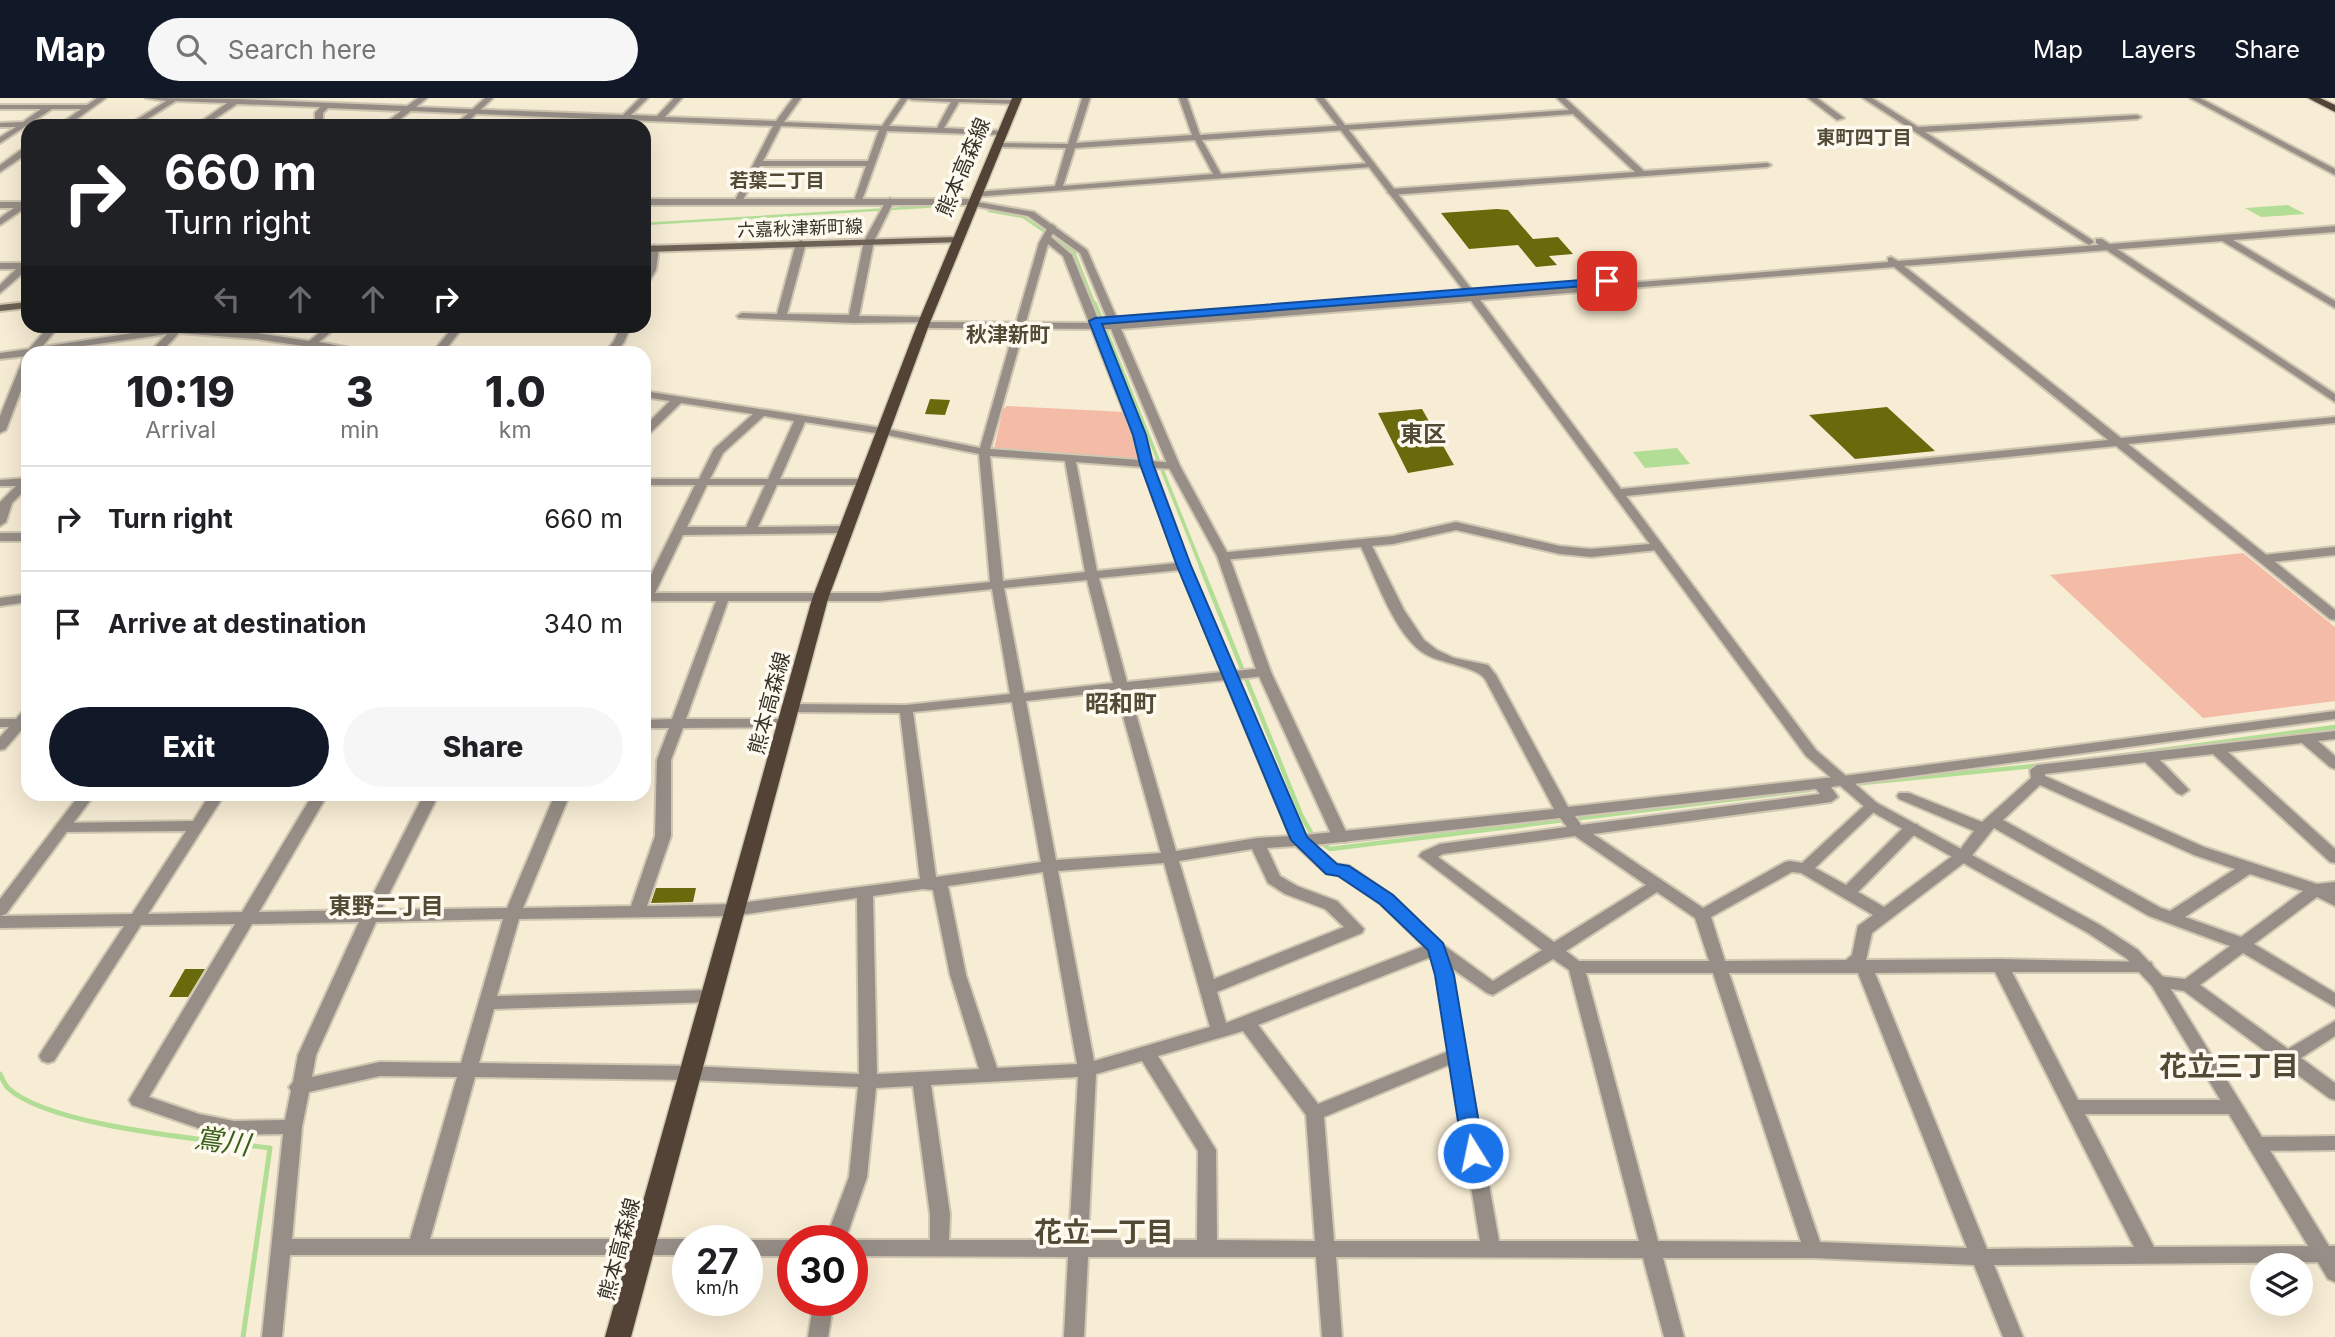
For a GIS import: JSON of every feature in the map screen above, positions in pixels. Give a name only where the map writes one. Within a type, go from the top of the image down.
[{"type":"main road","points":[[2313,98],[2335,106]]},
{"type":"main road","points":[[2323,98],[2335,106]]},
{"type":"main road","name":"熊本高森線","points":[[618,1337],[820,599],[862,482],[974,200],[1017,100]]},
{"type":"main road","name":"六嘉秋津新町線","points":[[651,249],[958,240]]},
{"type":"main road","points":[[0,309],[21,307]]},
{"type":"street","points":[[72,119],[102,98]]},
{"type":"street","points":[[150,98],[273,100],[409,109],[884,128],[939,131],[1071,146],[1575,112]]},
{"type":"street","points":[[142,119],[175,98]]},
{"type":"street","points":[[395,119],[423,98]]},
{"type":"street","points":[[465,119],[489,98]]},
{"type":"street","points":[[624,117],[644,98]]},
{"type":"street","points":[[659,119],[678,98]]},
{"type":"street","points":[[738,202],[778,124],[797,98]]},
{"type":"street","points":[[858,201],[884,128],[905,98]]},
{"type":"street","points":[[912,98],[1017,100]]},
{"type":"street","points":[[1058,189],[1086,98]]},
{"type":"street","points":[[1184,98],[1197,136],[1219,177]]},
{"type":"street","points":[[1320,98],[1471,294],[1811,753],[1872,806],[2094,929],[2146,966],[2329,1254],[2335,1273]]},
{"type":"street","points":[[1561,98],[1642,173]]},
{"type":"street","points":[[1812,98],[1840,118]]},
{"type":"street","points":[[1867,98],[1915,131],[2094,242],[2110,247],[2335,399]]},
{"type":"street","points":[[2194,98],[2335,172]]},
{"type":"street","points":[[939,131],[956,99]]},
{"type":"street","points":[[209,119],[236,101]]},
{"type":"street","points":[[319,119],[319,113],[327,105]]},
{"type":"street","points":[[0,107],[90,107]]},
{"type":"street","points":[[37,119],[51,107]]},
{"type":"street","points":[[548,119],[552,115]]},
{"type":"street","points":[[1915,131],[2137,117]]},
{"type":"street","points":[[0,125],[21,128]]},
{"type":"street","points":[[0,141],[21,130]]},
{"type":"street","points":[[1,167],[21,154]]},
{"type":"street","points":[[758,164],[871,163]]},
{"type":"street","points":[[651,202],[974,200],[1058,189],[1371,165]]},
{"type":"street","points":[[1391,192],[1767,165]]},
{"type":"street","points":[[974,200],[1026,212],[1050,232],[1084,252],[1139,435],[1223,556],[1260,673],[1341,838]]},
{"type":"street","points":[[853,320],[869,241],[890,201]]},
{"type":"street","points":[[0,205],[21,205]]},
{"type":"street","points":[[0,222],[21,208]]},
{"type":"street","points":[[742,316],[1022,325],[1106,323],[2335,222]]},
{"type":"street","points":[[1892,260],[2110,247],[2335,229]]},
{"type":"street","points":[[1050,232],[1068,255],[1106,323],[1160,466],[1184,566],[1235,676],[1299,840],[1332,869],[1343,870],[1387,900],[1436,947],[1493,989],[1554,953],[1657,885]]},
{"type":"street","points":[[1050,232],[984,452],[997,584],[1087,1070],[1074,1337]]},
{"type":"street","points":[[2214,232],[2335,305]]},
{"type":"street","points":[[781,317],[800,243]]},
{"type":"street","points":[[1892,260],[2335,616]]},
{"type":"street","points":[[0,266],[21,264]]},
{"type":"street","points":[[0,290],[21,269]]},
{"type":"street","points":[[94,346],[155,333]]},
{"type":"street","points":[[161,346],[174,333]]},
{"type":"street","points":[[228,333],[323,346]]},
{"type":"street","points":[[257,336],[261,333]]},
{"type":"street","points":[[310,344],[323,333]]},
{"type":"street","points":[[0,356],[21,359]]},
{"type":"street","points":[[0,430],[21,378]]},
{"type":"street","points":[[651,395],[801,418],[984,452],[1160,466]]},
{"type":"street","points":[[651,426],[679,399]]},
{"type":"street","points":[[651,587],[718,451],[762,412]]},
{"type":"street","points":[[751,530],[801,418]]},
{"type":"street","points":[[1619,493],[2335,420]]},
{"type":"street","points":[[1070,460],[1092,575],[1121,686],[1220,1031]]},
{"type":"street","points":[[0,483],[21,482]]},
{"type":"street","points":[[651,482],[862,482]]},
{"type":"street","points":[[0,522],[6,502],[21,488]]},
{"type":"street","points":[[1223,556],[1364,543],[1456,526],[1560,550],[1591,553],[1657,546]]},
{"type":"street","points":[[678,531],[845,530]]},
{"type":"street","points":[[0,537],[21,537]]},
{"type":"street","points":[[1364,543],[1416,640],[1432,652],[1469,667],[1483,668],[1491,678],[1563,811],[1577,830],[1702,915],[1813,1250]]},
{"type":"street","points":[[2263,559],[2335,551]]},
{"type":"street","points":[[651,599],[879,597],[1184,566]]},
{"type":"street","points":[[637,912],[663,836],[664,760],[723,598]]},
{"type":"street","points":[[0,601],[21,599]]},
{"type":"street","points":[[651,724],[906,709],[1260,673]]},
{"type":"street","points":[[906,709],[934,885],[958,975],[990,1074]]},
{"type":"street","points":[[0,922],[733,910],[934,885],[1051,866],[1172,857],[1256,843],[1341,838],[1821,784],[2335,715]]},
{"type":"street","points":[[0,723],[21,720]]},
{"type":"street","points":[[0,746],[21,724]]},
{"type":"street","points":[[2247,726],[2265,742]]},
{"type":"street","points":[[2038,779],[2037,770],[2335,734]]},
{"type":"street","points":[[2305,738],[2335,764]]},
{"type":"street","points":[[2215,748],[2335,858]]},
{"type":"street","points":[[2149,757],[2182,790]]},
{"type":"street","points":[[2012,1337],[1857,967],[1864,930],[1964,855],[1989,825],[2038,779]]},
{"type":"street","points":[[2038,779],[2199,850],[2316,890],[2335,900]]},
{"type":"street","points":[[1821,784],[1831,797],[1440,849],[1427,856],[1576,967],[2146,966]]},
{"type":"street","points":[[1904,796],[1989,825],[2155,912],[2240,943],[2335,1001]]},
{"type":"street","points":[[0,910],[83,801]]},
{"type":"street","points":[[48,1056],[213,801]]},
{"type":"street","points":[[293,1127],[234,1128],[198,1121],[138,1101],[317,801]]},
{"type":"street","points":[[272,1337],[293,1127],[298,1087],[307,1055],[370,916],[428,801]]},
{"type":"street","points":[[418,1247],[512,915],[560,801]]},
{"type":"street","points":[[1805,869],[1872,806]]},
{"type":"street","points":[[63,827],[197,826]]},
{"type":"street","points":[[1848,892],[1912,828]]},
{"type":"street","points":[[1209,988],[1356,929],[1331,905],[1291,890],[1274,879],[1256,843]]},
{"type":"street","points":[[1702,915],[1790,866],[1805,869],[1886,915]]},
{"type":"street","points":[[2172,918],[2249,867]]},
{"type":"street","points":[[2188,985],[2240,943],[2316,890],[2335,887]]},
{"type":"street","points":[[841,1225],[858,1177],[868,1081],[865,894]]},
{"type":"street","points":[[298,1087],[380,1069],[469,1068],[689,1073],[868,1081],[1087,1070],[1247,1023],[1436,947]]},
{"type":"street","points":[[1436,947],[1445,975],[1456,1055],[1491,1251]]},
{"type":"street","points":[[2000,965],[2147,1253]]},
{"type":"street","points":[[1576,967],[1674,1337]]},
{"type":"street","points":[[2158,982],[2188,985],[2335,1093]]},
{"type":"street","points":[[487,1003],[710,996]]},
{"type":"street","points":[[1247,1023],[1315,1113],[1332,1337]]},
{"type":"street","points":[[2289,1057],[2335,1028]]},
{"type":"street","points":[[1146,1052],[1207,1150],[1207,1248]]},
{"type":"street","points":[[1315,1113],[1456,1055]]},
{"type":"street","points":[[921,1078],[940,1214],[939,1247]]},
{"type":"street","points":[[2073,1107],[2234,1107]]},
{"type":"street","points":[[2257,1144],[2335,1143]]},
{"type":"street","points":[[281,1247],[672,1247]]},
{"type":"street","points":[[868,1248],[1813,1250],[1978,1257],[2147,1253],[2329,1254]]},
{"type":"street","points":[[818,1337],[821,1316]]},
{"type":"shaded area","points":[[2288,205],[2305,214],[2261,217],[2245,208]]},
{"type":"shaded area","points":[[1007,406],[1125,412],[1141,459],[994,449],[1003,409]]},
{"type":"shaded area","points":[[1677,448],[1690,464],[1645,468],[1633,452]]},
{"type":"shaded area","points":[[2243,553],[2335,627],[2335,701],[2203,718],[2050,575]]},
{"type":"building","points":[[1508,210],[1533,239],[1558,237],[1573,254],[1549,256],[1557,265],[1536,267],[1518,245],[1469,249],[1441,213]]},
{"type":"building","points":[[930,399],[950,400],[945,415],[925,414]]},
{"type":"building","points":[[1887,407],[1935,451],[1855,459],[1809,415]]},
{"type":"building","points":[[1422,409],[1454,465],[1408,473],[1378,413]]},
{"type":"building","points":[[656,888],[696,888],[693,902],[651,903]]},
{"type":"building","points":[[185,969],[205,969],[188,997],[169,997]]},
{"type":"waterway","points":[[651,224],[940,206]]},
{"type":"waterway","points":[[989,211],[1023,217],[1074,252],[1095,305]]},
{"type":"waterway","points":[[0,269],[21,269]]},
{"type":"waterway","points":[[1095,303],[1202,569]]},
{"type":"waterway","points":[[1201,567],[1302,817],[1313,836]]},
{"type":"waterway","points":[[2110,757],[2335,727]]},
{"type":"waterway","points":[[1853,784],[2043,765]]},
{"type":"waterway","points":[[1320,842],[1330,849],[1809,790]]},
{"type":"waterway","name":"鴬川","points":[[0,1074],[8,1088],[29,1101],[58,1113],[132,1130],[270,1148],[243,1337]]},
{"type":"district","name":"東町四丁目","points":[[1864,137]]},
{"type":"district","name":"若葉二丁目","points":[[777,180]]},
{"type":"district","name":"秋津新町","points":[[1008,334]]},
{"type":"district","name":"東区","points":[[1423,434]]},
{"type":"district","name":"昭和町","points":[[1121,703]]},
{"type":"district","name":"東野二丁目","points":[[386,906]]},
{"type":"district","name":"花立三丁目","points":[[2229,1066]]},
{"type":"district","name":"花立一丁目","points":[[1104,1232]]},
{"type":"route","points":[[1473,1153],[1445,975],[1436,947],[1387,900],[1343,870],[1332,869],[1299,840],[1184,566],[1139,435],[1095,321],[1607,281]]}]
